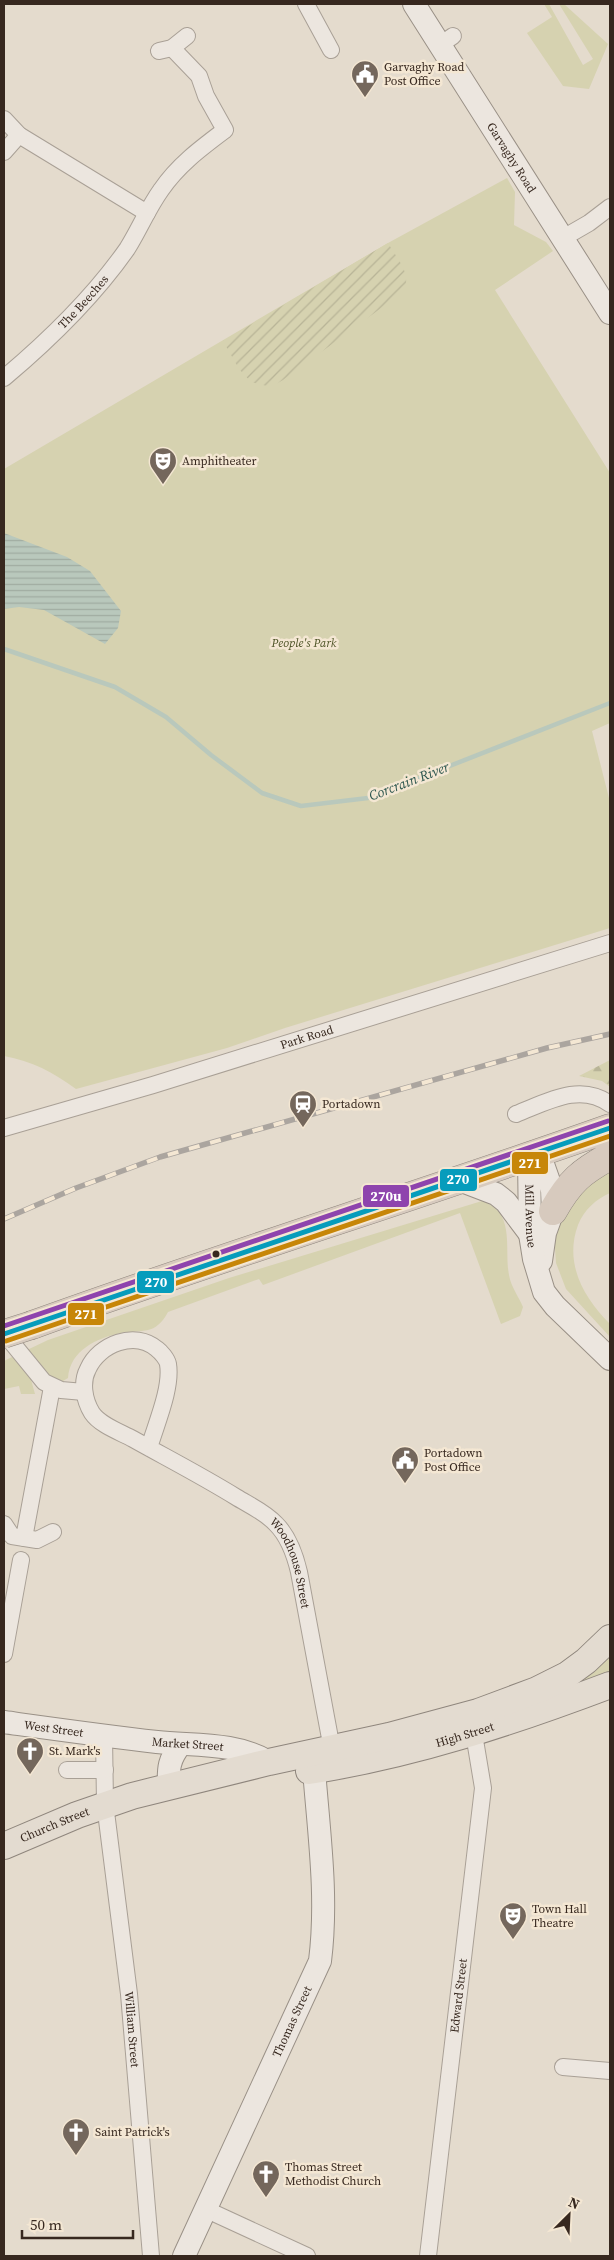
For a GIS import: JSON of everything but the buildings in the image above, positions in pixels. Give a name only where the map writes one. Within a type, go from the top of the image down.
[{"type":"highway","points":[[4,1334],[105,1298],[462,1181],[610,1128]]},
{"type":"highway","points":[[553,1211],[564,1191],[585,1169],[610,1156]]},
{"type":"main road","name":"Garvaghy Road","points":[[414,4],[447,40],[563,238],[610,313]]},
{"type":"main road","name":"Mill Avenue","points":[[534,1155],[552,1190],[553,1211],[542,1246],[539,1274]]},
{"type":"main road","name":"Mill Avenue","points":[[534,1155],[530,1234],[539,1274],[548,1299],[610,1359]]},
{"type":"main road","points":[[462,1181],[496,1194],[506,1202],[530,1234]]},
{"type":"main road","name":"High Street","points":[[332,1749],[390,1736],[478,1712],[537,1690],[566,1675],[586,1661],[610,1638]]},
{"type":"main road","name":"High Street","points":[[314,1770],[367,1761],[474,1734],[610,1685]]},
{"type":"main road","name":"West Street","points":[[4,1722],[104,1736]]},
{"type":"main road","name":"Market Street","points":[[104,1736],[181,1744],[229,1746],[257,1755],[269,1762]]},
{"type":"main road","points":[[169,1787],[168,1767],[171,1756],[181,1744]]},
{"type":"main road","points":[[106,1804],[269,1762],[332,1749]]},
{"type":"main road","points":[[200,1780],[258,1779],[314,1770]]},
{"type":"main road","name":"Thomas Street","points":[[184,2256],[320,1962],[323,1933],[321,1850],[314,1770]]},
{"type":"main road","name":"Church Street","points":[[4,1846],[106,1804]]},
{"type":"street","points":[[306,4],[331,50]]},
{"type":"street","name":"The Beeches","points":[[4,378],[67,320],[126,249],[175,172],[196,151],[225,130],[206,96],[199,76],[166,50],[187,36]]},
{"type":"street","points":[[4,120],[19,135],[147,214]]},
{"type":"street","points":[[4,152],[19,135]]},
{"type":"street","points":[[563,238],[589,223],[610,207]]},
{"type":"street","name":"Park Road","points":[[4,1128],[161,1082],[610,943]]},
{"type":"street","points":[[516,1114],[577,1093],[595,1095],[610,1104]]},
{"type":"street","points":[[4,1334],[36,1374],[52,1387],[84,1392],[88,1369],[96,1356],[113,1344],[136,1338],[150,1343],[159,1350],[168,1362],[169,1381],[149,1448]]},
{"type":"street","points":[[24,1538],[52,1387]]},
{"type":"street","name":"Woodhouse Street","points":[[84,1392],[92,1413],[102,1423],[261,1512],[276,1524],[283,1533],[295,1558],[299,1572],[332,1749]]},
{"type":"street","points":[[4,1524],[12,1536],[24,1538],[37,1540],[53,1532]]},
{"type":"street","points":[[4,1654],[21,1560]]},
{"type":"street","name":"Edward Street","points":[[428,2256],[483,1788],[474,1734]]},
{"type":"street","name":"William Street","points":[[104,1736],[106,1804],[129,1994],[151,2256]]},
{"type":"street","points":[[67,1770],[105,1770]]},
{"type":"street","points":[[563,2066],[610,2071]]},
{"type":"street","points":[[206,2210],[307,2256]]},
{"type":"green space","points":[[544,4],[549,4],[583,65],[593,59],[559,4],[564,4],[608,44],[589,89],[563,86],[527,33],[552,17]]},
{"type":"green space","name":"People's Park","points":[[507,178],[515,192],[514,225],[546,242],[553,251],[495,290],[610,473],[610,723],[592,731],[610,802],[610,928],[285,1028],[227,1048],[76,1089],[42,1068],[4,1056],[4,469],[388,243]]},
{"type":"green space","points":[[388,243],[405,273],[406,285],[403,292],[283,380],[271,387],[251,382],[239,369],[223,341]]},
{"type":"green space","points":[[610,1060],[610,1087],[602,1081],[579,1076]]},
{"type":"green space","points":[[610,1160],[610,1193],[600,1198],[587,1210],[578,1225],[573,1253],[575,1266],[584,1291],[600,1314],[610,1324],[610,1337],[566,1289],[556,1263],[554,1233],[559,1211]]},
{"type":"green space","points":[[482,1201],[493,1206],[500,1213],[504,1222],[509,1275],[513,1288],[523,1307],[520,1316],[501,1324],[460,1213],[263,1285],[259,1279],[168,1312],[158,1325],[148,1330],[121,1333],[103,1338],[79,1353],[70,1368],[68,1378],[63,1381],[44,1374],[27,1350],[48,1340],[229,1278]]},
{"type":"green space","points":[[12,1357],[30,1376],[35,1394],[21,1394],[19,1386],[4,1389],[4,1361]]},
{"type":"green space","points":[[610,1652],[610,1676],[567,1694],[590,1668]]},
{"type":"shaded area","points":[[4,533],[67,557],[90,571],[121,611],[118,628],[105,644],[44,610],[19,607],[4,609]]},
{"type":"waterway","name":"Corcrain River","points":[[4,649],[115,687],[166,717],[211,755],[262,793],[301,806],[368,798],[610,703]]},
{"type":"railway","points":[[4,1219],[76,1188],[160,1157],[547,1048],[610,1034]]},
{"type":"transit line","name":"270u","points":[[4,1326],[608,1121]]},
{"type":"transit line","name":"270","points":[[4,1334],[610,1128]]},
{"type":"transit line","name":"271","points":[[6,1341],[610,1136]]},
{"type":"place","name":"Garvaghy Road Post Office","points":[[365,98]]},
{"type":"place","name":"Amphitheater","points":[[163,485]]},
{"type":"place","name":"Portadown","points":[[303,1128]]},
{"type":"place","name":"Portadown Post Office","points":[[405,1484]]},
{"type":"place","name":"St. Mark's","points":[[30,1775]]},
{"type":"place","name":"Town Hall Theatre","points":[[513,1940]]},
{"type":"place","name":"Saint Patrick's","points":[[76,2156]]},
{"type":"place","name":"Thomas Street Methodist Church","points":[[266,2198]]}]
